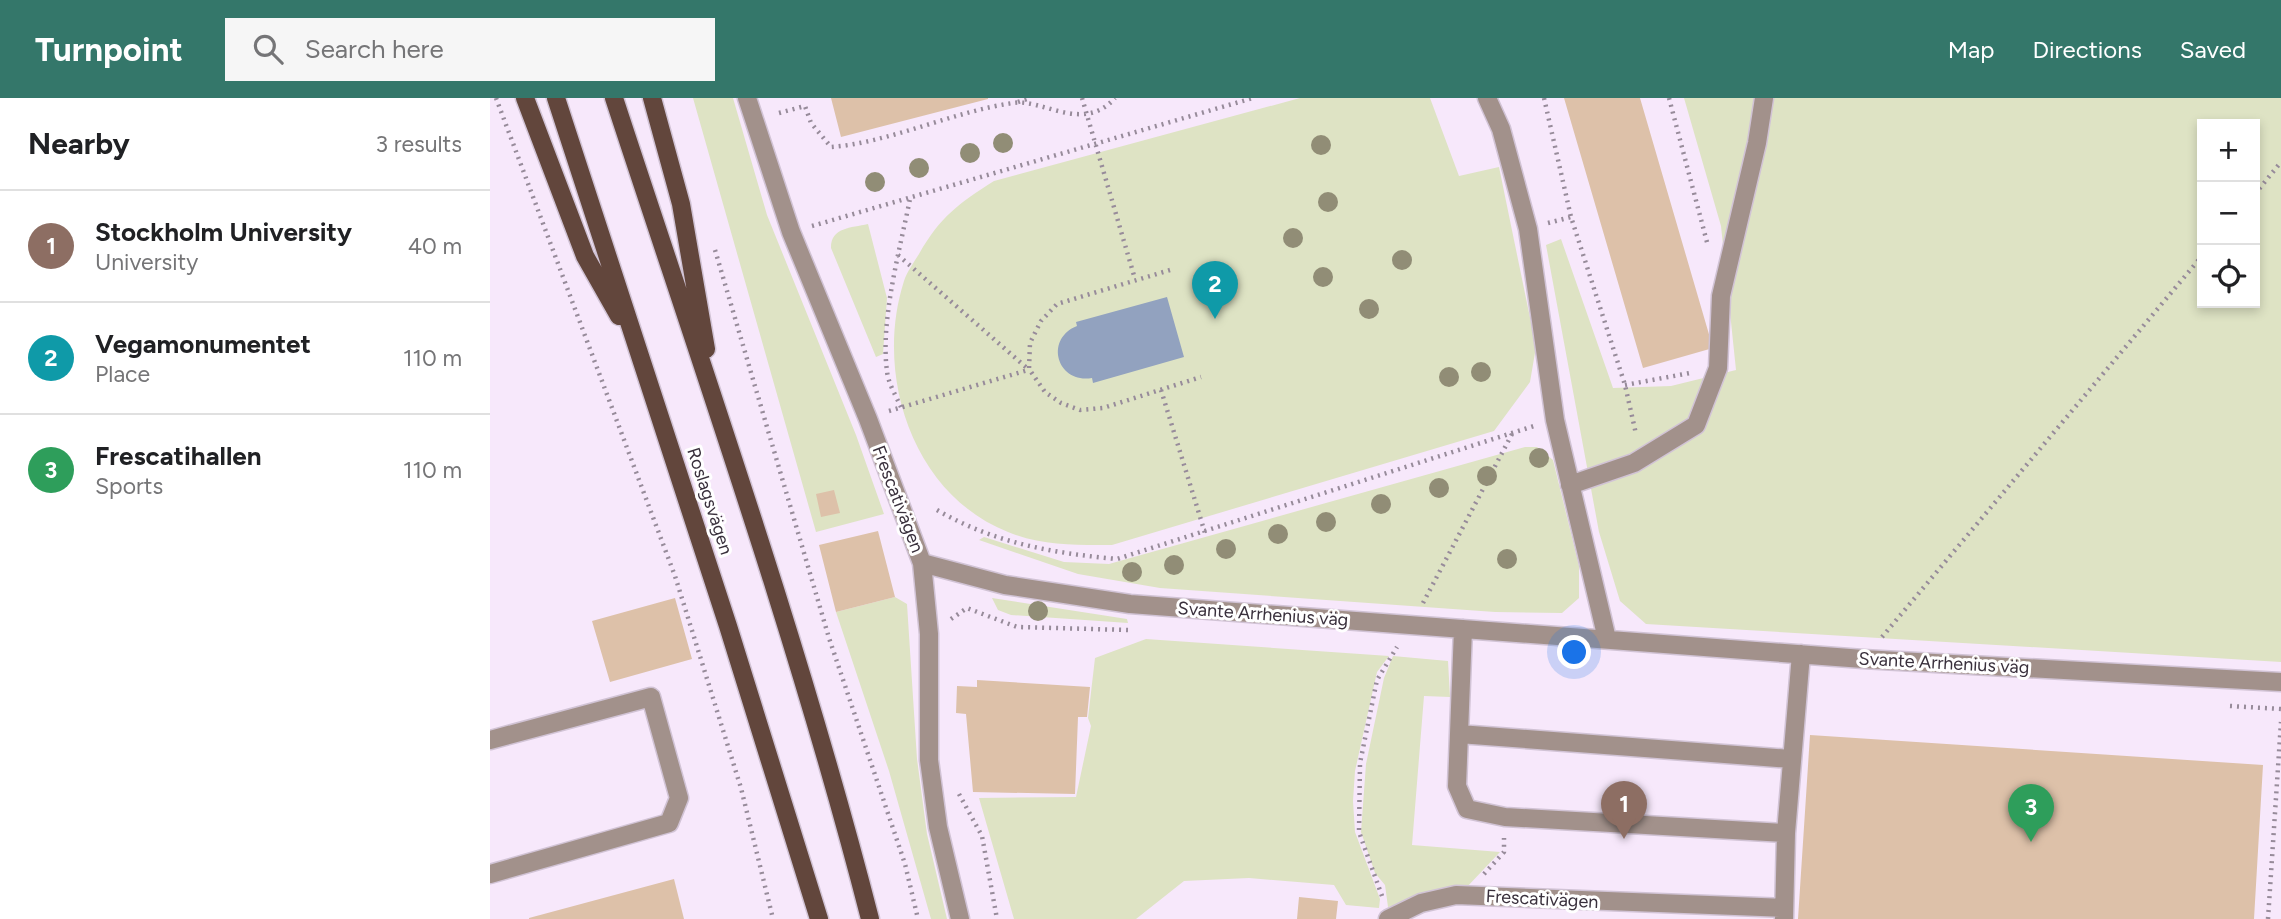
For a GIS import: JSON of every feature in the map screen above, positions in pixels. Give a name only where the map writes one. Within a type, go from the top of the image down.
[{"type":"main road","points":[[525,98],[585,256],[639,351]]},
{"type":"main road","name":"Roslagsvägen","points":[[556,98],[820,919]]},
{"type":"main road","name":"Roslagsvägen","points":[[614,98],[717,411],[842,814],[870,919]]},
{"type":"main road","points":[[652,98],[681,204],[717,411]]},
{"type":"street","name":"Frescativägen","points":[[747,98],[791,232],[868,419],[922,563],[929,634],[929,760],[938,827],[960,919]]},
{"type":"street","points":[[1487,98],[1501,129],[1528,229],[1555,420],[1607,639]]},
{"type":"street","points":[[1570,485],[1634,463],[1696,425],[1718,368],[1721,296],[1757,143],[1764,98]]},
{"type":"street","name":"Svante Arrhenius väg","points":[[922,563],[1005,585],[1130,604],[1863,659],[2281,682]]},
{"type":"street","points":[[1463,629],[1457,786],[1467,808],[1505,817],[1786,833]]},
{"type":"street","points":[[1784,914],[1786,833],[1801,654]]},
{"type":"street","points":[[490,740],[651,697],[679,798],[669,823],[490,874]]},
{"type":"street","points":[[1459,734],[1791,759]]},
{"type":"street","name":"Frescativägen","points":[[1390,917],[1421,903],[1464,895],[1784,914]]},
{"type":"path","points":[[496,98],[674,576],[741,788],[773,919]]},
{"type":"path","points":[[779,113],[805,106],[811,123],[831,147],[1030,98]]},
{"type":"path","points":[[1082,98],[1135,279]]},
{"type":"path","points":[[1017,102],[1063,115],[1108,105],[1115,98]]},
{"type":"path","points":[[791,232],[1096,146],[1253,98]]},
{"type":"path","points":[[1544,98],[1571,217],[1625,385],[1637,439],[1634,463]]},
{"type":"path","points":[[1669,98],[1711,256]]},
{"type":"path","points":[[2260,188],[2281,162]]},
{"type":"path","points":[[910,198],[893,278],[887,373],[901,407],[1029,369]]},
{"type":"path","points":[[711,236],[829,638],[905,864],[918,919]]},
{"type":"path","points":[[898,255],[1029,369],[1045,392],[1061,403],[1080,410],[1103,408],[1201,377]]},
{"type":"path","points":[[1863,659],[2197,262]]},
{"type":"path","points":[[1029,369],[1030,343],[1041,321],[1057,303],[1170,270]]},
{"type":"path","points":[[1625,385],[1718,368]]},
{"type":"path","points":[[1161,390],[1205,533]]},
{"type":"path","points":[[937,510],[976,529],[1065,554],[1117,559],[1555,420]]},
{"type":"path","points":[[1390,917],[1359,832],[1360,763],[1377,680],[1412,624],[1512,433]]},
{"type":"path","points":[[2268,919],[2281,722]]},
{"type":"path","points":[[954,783],[982,836],[998,919]]},
{"type":"path","points":[[1464,895],[1504,852],[1505,817]]},
{"type":"green space","points":[[693,98],[733,98],[767,215],[856,435],[884,514],[816,532]]},
{"type":"green space","points":[[1300,98],[1430,98],[1459,176],[1499,167],[1536,347],[1530,382],[1494,431],[1112,545],[1059,544],[1034,540],[1008,532],[975,514],[947,490],[925,460],[909,427],[898,391],[894,354],[896,317],[905,278],[935,230],[960,204],[994,181]]},
{"type":"green space","points":[[1684,98],[2281,98],[2281,662],[1646,624],[1620,601],[1599,532],[1546,245],[1561,239],[1613,388],[1671,386],[1736,370],[1721,226]]},
{"type":"green space","points":[[868,224],[887,298],[883,354],[876,357],[831,248],[838,232]]},
{"type":"green space","points":[[1525,447],[1537,447],[1553,460],[1579,566],[1579,598],[1562,613],[1495,612],[1160,588],[1078,574],[979,540],[984,537],[1064,562],[1109,564]]},
{"type":"green space","points":[[895,597],[907,604],[917,759],[927,834],[947,919],[931,919],[889,771],[836,612]]},
{"type":"green space","points":[[992,598],[1127,619],[1128,623],[1011,615],[998,610]]},
{"type":"green space","points":[[1146,639],[1389,656],[1377,672],[1355,771],[1353,801],[1355,832],[1380,899],[1379,908],[1346,905],[1334,885],[1249,878],[1184,881],[1136,919],[1014,919],[979,798],[1076,797],[1091,726],[1088,718],[1095,658]]},
{"type":"green space","points":[[1393,656],[1448,661],[1450,697],[1424,696],[1412,845],[1500,852],[1466,888],[1388,907],[1385,885],[1375,873],[1361,832],[1366,764],[1384,678]]},
{"type":"water","points":[[1167,297],[1184,357],[1093,383],[1092,378],[1080,378],[1063,368],[1058,350],[1060,340],[1077,326],[1076,322]]},
{"type":"building","points":[[831,98],[988,98],[988,99],[841,137]]},
{"type":"building","points":[[1564,98],[1640,98],[1713,348],[1643,368]]},
{"type":"building","points":[[834,490],[840,513],[821,517],[816,494]]},
{"type":"building","points":[[878,531],[895,597],[836,612],[819,545]]},
{"type":"building","points":[[675,598],[692,659],[610,682],[592,621]]},
{"type":"building","points":[[977,680],[1090,687],[1087,717],[1078,717],[1075,794],[973,792],[966,714],[956,713],[957,686],[977,687]]},
{"type":"building","points":[[1810,735],[2263,765],[2254,919],[1798,919]]},
{"type":"building","points":[[674,879],[684,919],[529,919],[529,918]]},
{"type":"building","points":[[1299,897],[1338,901],[1336,919],[1297,919]]},
{"type":"place","name":"Vegamonumentet","points":[[1215,319]]},
{"type":"place","name":"Stockholm University","points":[[1624,839]]},
{"type":"place","name":"Frescatihallen","points":[[2031,842]]}]
